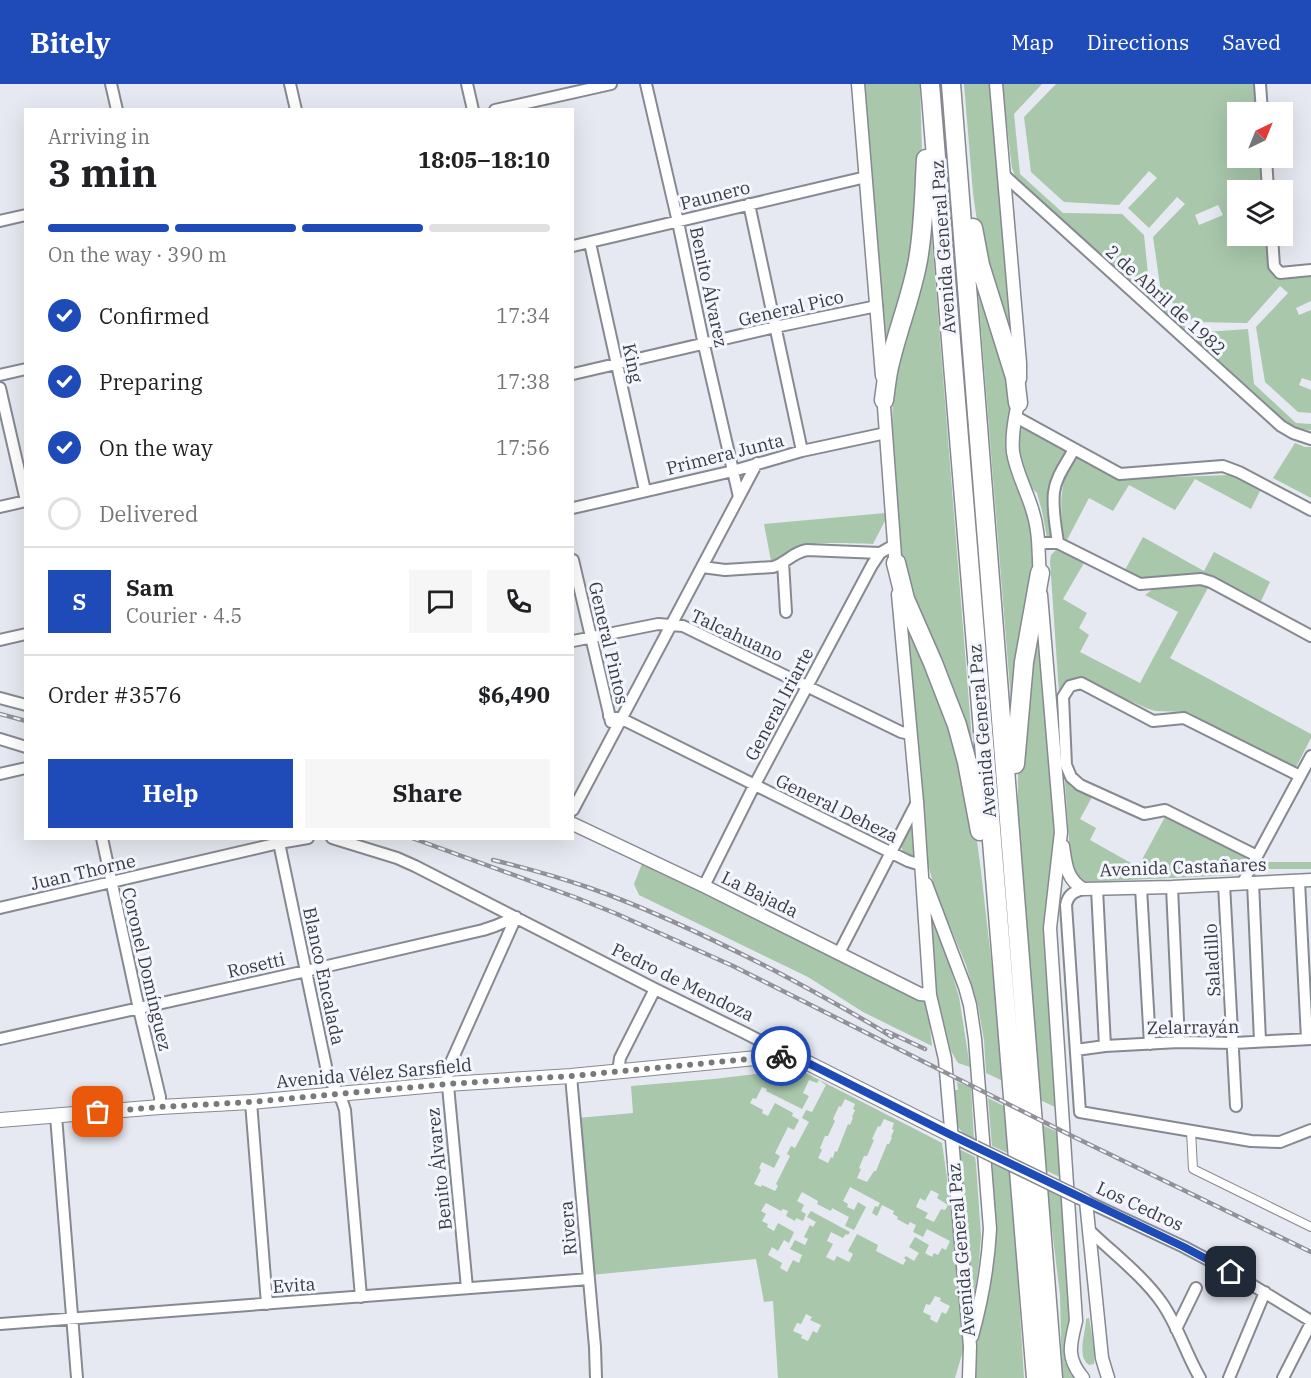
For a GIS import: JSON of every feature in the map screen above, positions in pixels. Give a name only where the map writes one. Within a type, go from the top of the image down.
[{"type":"highway","name":"Avenida General Paz","points":[[951,84],[1053,1378]]},
{"type":"highway","name":"Avenida General Paz","points":[[930,87],[1036,1378]]},
{"type":"highway","points":[[884,400],[890,361],[914,282],[922,234],[930,87]]},
{"type":"highway","points":[[955,131],[980,265],[1015,377],[1017,410]]},
{"type":"highway","points":[[895,554],[905,599],[957,725],[967,762],[996,909]]},
{"type":"highway","points":[[1011,829],[1024,662],[1040,573]]},
{"type":"highway","points":[[1051,1357],[1058,1378]]},
{"type":"main road","name":"Avenida Vélez Sarsfield","points":[[0,1120],[571,1076],[788,1055]]},
{"type":"main road","name":"Pedro de Mendoza","points":[[788,1055],[951,1135]]},
{"type":"street","points":[[111,84],[117,108]]},
{"type":"street","points":[[290,84],[296,108]]},
{"type":"street","points":[[467,84],[473,108]]},
{"type":"street","points":[[504,108],[611,84]]},
{"type":"street","name":"Benito Álvarez","points":[[646,84],[739,497]]},
{"type":"street","name":"Avenida General Paz","points":[[858,84],[917,802],[930,995],[945,1059],[970,1346],[969,1378]]},
{"type":"street","points":[[996,84],[1020,363],[1013,444],[1016,466],[1032,508],[1039,544],[1061,832],[1067,870],[1075,884],[1083,889]]},
{"type":"street","points":[[1260,84],[1261,102]]},
{"type":"street","name":"2 de Abril de 1982","points":[[1004,175],[1281,426],[1311,439]]},
{"type":"street","name":"Paunero","points":[[574,246],[866,177]]},
{"type":"street","points":[[749,204],[802,451]]},
{"type":"street","points":[[0,221],[24,215]]},
{"type":"street","name":"King","points":[[591,243],[645,491]]},
{"type":"street","points":[[1273,246],[1274,266],[1280,273],[1311,270]]},
{"type":"street","name":"General Pico","points":[[574,374],[877,306]]},
{"type":"street","points":[[0,375],[24,369]]},
{"type":"street","points":[[0,388],[24,492]]},
{"type":"street","points":[[1017,410],[1074,450],[1120,474],[1223,466],[1311,510]]},
{"type":"street","name":"Primera Junta","points":[[574,508],[733,471],[802,451],[886,433]]},
{"type":"street","points":[[1058,543],[1054,490],[1074,450]]},
{"type":"street","points":[[574,808],[757,463]]},
{"type":"street","points":[[0,507],[24,501]]},
{"type":"street","points":[[1039,544],[1058,543],[1140,584],[1201,579],[1211,582],[1311,636]]},
{"type":"street","points":[[702,567],[724,570],[772,567],[778,566],[798,552],[807,550],[880,553]]},
{"type":"street","name":"General Iriarte","points":[[704,886],[754,786],[872,565],[880,553],[895,554]]},
{"type":"street","points":[[783,562],[786,612]]},
{"type":"street","name":"General Pintos","points":[[574,564],[613,734]]},
{"type":"street","name":"Talcahuano","points":[[574,641],[658,624],[683,626],[903,733],[910,734]]},
{"type":"street","points":[[0,640],[24,634]]},
{"type":"street","points":[[1257,856],[1165,810],[1144,814],[1080,785],[1071,777],[1066,765],[1063,697],[1070,686],[1082,683],[1154,721],[1184,718],[1300,776]]},
{"type":"street","points":[[0,698],[24,704]]},
{"type":"street","name":"General Deheza","points":[[609,716],[622,719],[754,786],[921,866]]},
{"type":"street","points":[[0,739],[24,746]]},
{"type":"street","points":[[1260,1041],[1248,882],[1257,856],[1311,756]]},
{"type":"street","points":[[0,774],[24,768]]},
{"type":"street","points":[[839,953],[917,802]]},
{"type":"street","name":"La Bajada","points":[[574,824],[704,886],[920,994],[930,995]]},
{"type":"street","points":[[1061,832],[1051,914],[1051,940],[1076,1322],[1071,1353],[1073,1363],[1081,1375],[1094,1372],[1101,1364],[1090,1232],[1082,1199]]},
{"type":"street","name":"Coronel Domínguez","points":[[102,840],[160,1097],[160,1107]]},
{"type":"street","name":"Pedro de Mendoza","points":[[338,840],[415,866],[788,1055]]},
{"type":"street","name":"Juan Thorne","points":[[0,908],[278,841]]},
{"type":"street","name":"Blanco Encalada","points":[[278,841],[328,1076],[345,1110],[361,1297]]},
{"type":"street","name":"Avenida General Paz","points":[[921,866],[965,987],[975,1040],[990,1229],[982,1298],[970,1346]]},
{"type":"street","points":[[1305,880],[1309,1039]]},
{"type":"street","name":"Avenida Castañares","points":[[1076,1050],[1066,905],[1073,892],[1083,889],[1305,880]]},
{"type":"street","name":"Saladillo","points":[[1224,884],[1236,1106]]},
{"type":"street","points":[[1172,887],[1179,1042]]},
{"type":"street","points":[[1141,888],[1150,1044]]},
{"type":"street","points":[[1097,889],[1105,1046]]},
{"type":"street","name":"Benito Álvarez","points":[[467,1288],[447,1084],[448,1069],[516,917]]},
{"type":"street","name":"Rosetti","points":[[0,1039],[483,930],[516,917]]},
{"type":"street","points":[[618,1072],[620,1058],[655,989]]},
{"type":"street","name":"Zelarrayán","points":[[1076,1050],[1179,1042],[1234,1043],[1309,1039]]},
{"type":"street","points":[[1076,1050],[1080,1112],[1251,1141],[1280,1142],[1311,1130]]},
{"type":"street","name":"Rivera","points":[[571,1076],[596,1378]]},
{"type":"street","points":[[251,1102],[267,1304]]},
{"type":"street","points":[[56,1116],[77,1378]]},
{"type":"street","points":[[1191,1131],[1193,1169],[1311,1227]]},
{"type":"street","name":"Pedro de Mendoza","points":[[951,1135],[1082,1199]]},
{"type":"street","name":"Los Cedros","points":[[1082,1199],[1184,1247],[1241,1277],[1311,1322]]},
{"type":"street","points":[[1090,1232],[1150,1287],[1164,1305],[1200,1378]]},
{"type":"street","name":"Evita","points":[[0,1324],[589,1279]]},
{"type":"street","points":[[1176,1329],[1196,1288]]},
{"type":"street","points":[[1229,1378],[1265,1292]]},
{"type":"street","points":[[1283,1378],[1311,1322]]},
{"type":"street","points":[[1101,1358],[1108,1378]]},
{"type":"green space","points":[[864,84],[920,84],[922,151],[917,240],[884,354]]},
{"type":"green space","points":[[938,84],[944,84],[1017,1023],[1017,1047]]},
{"type":"green space","points":[[964,84],[992,84],[1014,352],[980,242],[973,193]]},
{"type":"green space","points":[[1002,84],[1042,84],[1014,114],[1020,174],[1063,213],[1122,214],[1144,235],[1150,294],[1192,333],[1248,329],[1254,384],[1296,423],[1311,424],[1311,430],[1290,424],[1272,411],[1015,176],[1012,168]]},
{"type":"green space","points":[[1056,84],[1254,84],[1256,102],[1227,102],[1227,168],[1261,168],[1262,180],[1227,180],[1227,246],[1267,246],[1269,267],[1311,275],[1311,301],[1296,308],[1299,315],[1311,310],[1311,381],[1302,378],[1299,385],[1311,390],[1311,413],[1298,412],[1265,382],[1256,327],[1288,293],[1280,286],[1247,323],[1194,322],[1161,292],[1153,237],[1185,204],[1177,197],[1149,228],[1128,208],[1157,178],[1149,171],[1119,205],[1064,202],[1031,172],[1024,117]],"holes":[[[1218,205],[1223,215],[1199,225],[1195,215]]]},
{"type":"green space","points":[[930,213],[974,766],[900,563],[892,429],[893,390]]},
{"type":"green space","points":[[976,267],[1005,355],[1011,407],[1009,457],[1013,477],[1028,518],[1035,567],[1014,700],[1011,701]]},
{"type":"green space","points":[[1024,425],[1065,449],[1067,453],[1050,517],[1051,537],[1049,539],[1037,493],[1028,485],[1021,462],[1018,444],[1020,429]]},
{"type":"green space","points":[[1295,443],[1311,447],[1311,498],[1273,478]]},
{"type":"green space","points":[[1078,458],[1120,479],[1229,475],[1260,491],[1251,509],[1195,479],[1175,510],[1129,485],[1113,511],[1089,498],[1067,540],[1063,536],[1063,484],[1071,466]]},
{"type":"green space","points":[[885,513],[886,519],[873,544],[811,544],[791,550],[778,561],[771,561],[764,524]]},
{"type":"green space","points":[[1143,537],[1204,571],[1214,552],[1270,582],[1261,601],[1210,575],[1200,573],[1142,579],[1125,570]]},
{"type":"green space","points":[[1056,550],[1084,563],[1063,599],[1087,613],[1079,628],[1089,635],[1080,652],[1140,683],[1178,612],[1145,595],[1153,589],[1196,584],[1199,580],[1209,586],[1170,658],[1311,734],[1295,769],[1188,712],[1155,711],[1091,683],[1066,686],[1068,779],[1071,787],[1092,797],[1080,819],[1096,828],[1090,840],[1138,867],[1165,817],[1246,857],[1247,865],[1240,874],[1085,882],[1074,876],[1071,871],[1050,561],[1051,555]]},
{"type":"green space","points":[[1040,597],[1056,832],[1045,932],[1057,1108],[1038,1099],[1018,813],[1018,752]]},
{"type":"green space","points":[[906,612],[910,617],[970,789],[1005,1082],[986,1073],[984,1040],[978,1006],[966,965],[935,890],[926,857]]},
{"type":"green space","points":[[912,826],[915,826],[916,853],[911,858],[903,850],[901,842]]},
{"type":"green space","points":[[643,861],[924,1001],[928,1009],[932,1046],[863,1012],[808,977],[639,895],[634,884]]},
{"type":"green space","points":[[1261,862],[1311,862],[1311,869],[1258,869]]},
{"type":"green space","points":[[926,902],[945,950],[959,997],[970,1067],[958,1063],[951,1051],[937,995]]},
{"type":"green space","points":[[798,1069],[942,1143],[965,1344],[955,1378],[778,1378],[773,1301],[764,1302],[756,1259],[591,1275],[578,1118],[633,1113],[631,1086]],"holes":[[[809,1080],[817,1083],[819,1080],[826,1085],[812,1112],[806,1110],[802,1118],[809,1122],[795,1148],[791,1146],[787,1154],[790,1156],[776,1184],[778,1186],[775,1191],[754,1184],[762,1162],[774,1168],[780,1156],[775,1153],[788,1127],[794,1130],[799,1120],[792,1116],[793,1113],[775,1103],[768,1116],[762,1113],[763,1110],[750,1103],[753,1098],[756,1099],[762,1087],[802,1109],[809,1096],[803,1093]],[[845,1099],[855,1104],[850,1125],[848,1124],[837,1152],[835,1151],[828,1163],[818,1158],[822,1150],[820,1148],[835,1121],[833,1119],[839,1106],[841,1107]],[[884,1119],[894,1123],[892,1129],[894,1130],[876,1171],[867,1182],[857,1178],[861,1169],[859,1168],[864,1156],[867,1156],[878,1126],[880,1127]],[[850,1187],[880,1203],[878,1207],[875,1206],[872,1213],[877,1216],[882,1205],[894,1211],[893,1214],[898,1217],[897,1219],[908,1225],[910,1222],[916,1225],[913,1232],[923,1237],[927,1229],[950,1241],[946,1250],[942,1248],[938,1255],[934,1253],[932,1257],[925,1253],[929,1245],[915,1237],[909,1247],[919,1253],[914,1261],[906,1256],[903,1265],[876,1251],[878,1245],[857,1234],[848,1251],[853,1254],[849,1262],[837,1256],[834,1261],[826,1257],[833,1244],[827,1241],[831,1232],[843,1238],[850,1232],[811,1211],[807,1217],[816,1222],[813,1227],[810,1225],[804,1237],[808,1239],[805,1245],[795,1240],[790,1249],[802,1255],[799,1263],[793,1260],[787,1272],[780,1268],[782,1263],[768,1255],[772,1247],[778,1251],[784,1240],[789,1243],[794,1232],[778,1223],[774,1231],[767,1227],[768,1224],[762,1221],[766,1214],[761,1211],[766,1203],[781,1211],[783,1209],[788,1211],[786,1216],[795,1221],[796,1218],[803,1221],[806,1214],[801,1211],[804,1205],[797,1201],[802,1192],[818,1201],[817,1204],[831,1211],[832,1208],[849,1217],[845,1226],[854,1230],[866,1207],[858,1202],[854,1210],[847,1207],[848,1204],[843,1201]],[[931,1190],[939,1194],[937,1198],[948,1205],[945,1210],[941,1209],[934,1222],[925,1218],[928,1213],[916,1207],[920,1198],[925,1201]],[[935,1296],[950,1306],[946,1314],[942,1312],[937,1323],[923,1312],[926,1304],[930,1305]],[[806,1314],[812,1317],[810,1320],[821,1325],[817,1333],[813,1331],[808,1341],[793,1331],[797,1323],[801,1324]]]},
{"type":"green space","points":[[957,1082],[971,1087],[974,1140],[961,1130],[955,1120],[952,1090],[958,1090]]},
{"type":"green space","points":[[988,1098],[1006,1107],[1010,1154],[992,1146]]},
{"type":"green space","points":[[1042,1125],[1060,1133],[1064,1179],[1045,1170]]},
{"type":"green space","points":[[957,1148],[975,1157],[976,1164],[981,1236],[973,1311]]},
{"type":"green space","points":[[992,1159],[1011,1169],[1024,1378],[974,1378],[975,1347],[987,1301],[994,1247]]},
{"type":"green space","points":[[1047,1188],[1065,1198],[1071,1321],[1064,1345],[1064,1355],[1066,1364],[1075,1378],[1062,1378],[1060,1295]]},
{"type":"green space","points":[[1089,1318],[1095,1353],[1094,1364],[1089,1365],[1085,1361],[1082,1350],[1086,1319]]},
{"type":"railway","points":[[0,714],[24,720]]},
{"type":"railway","points":[[418,840],[577,898],[733,966],[1072,1136],[1311,1252]]},
{"type":"railway","points":[[493,860],[578,884],[663,917],[781,974],[892,1037]]},
{"type":"railway","points":[[886,1031],[925,1049]]},
{"type":"way so far","points":[[98,1112],[571,1076],[781,1056]]},
{"type":"route","points":[[781,1056],[788,1055],[798,1058],[1231,1272]]}]
